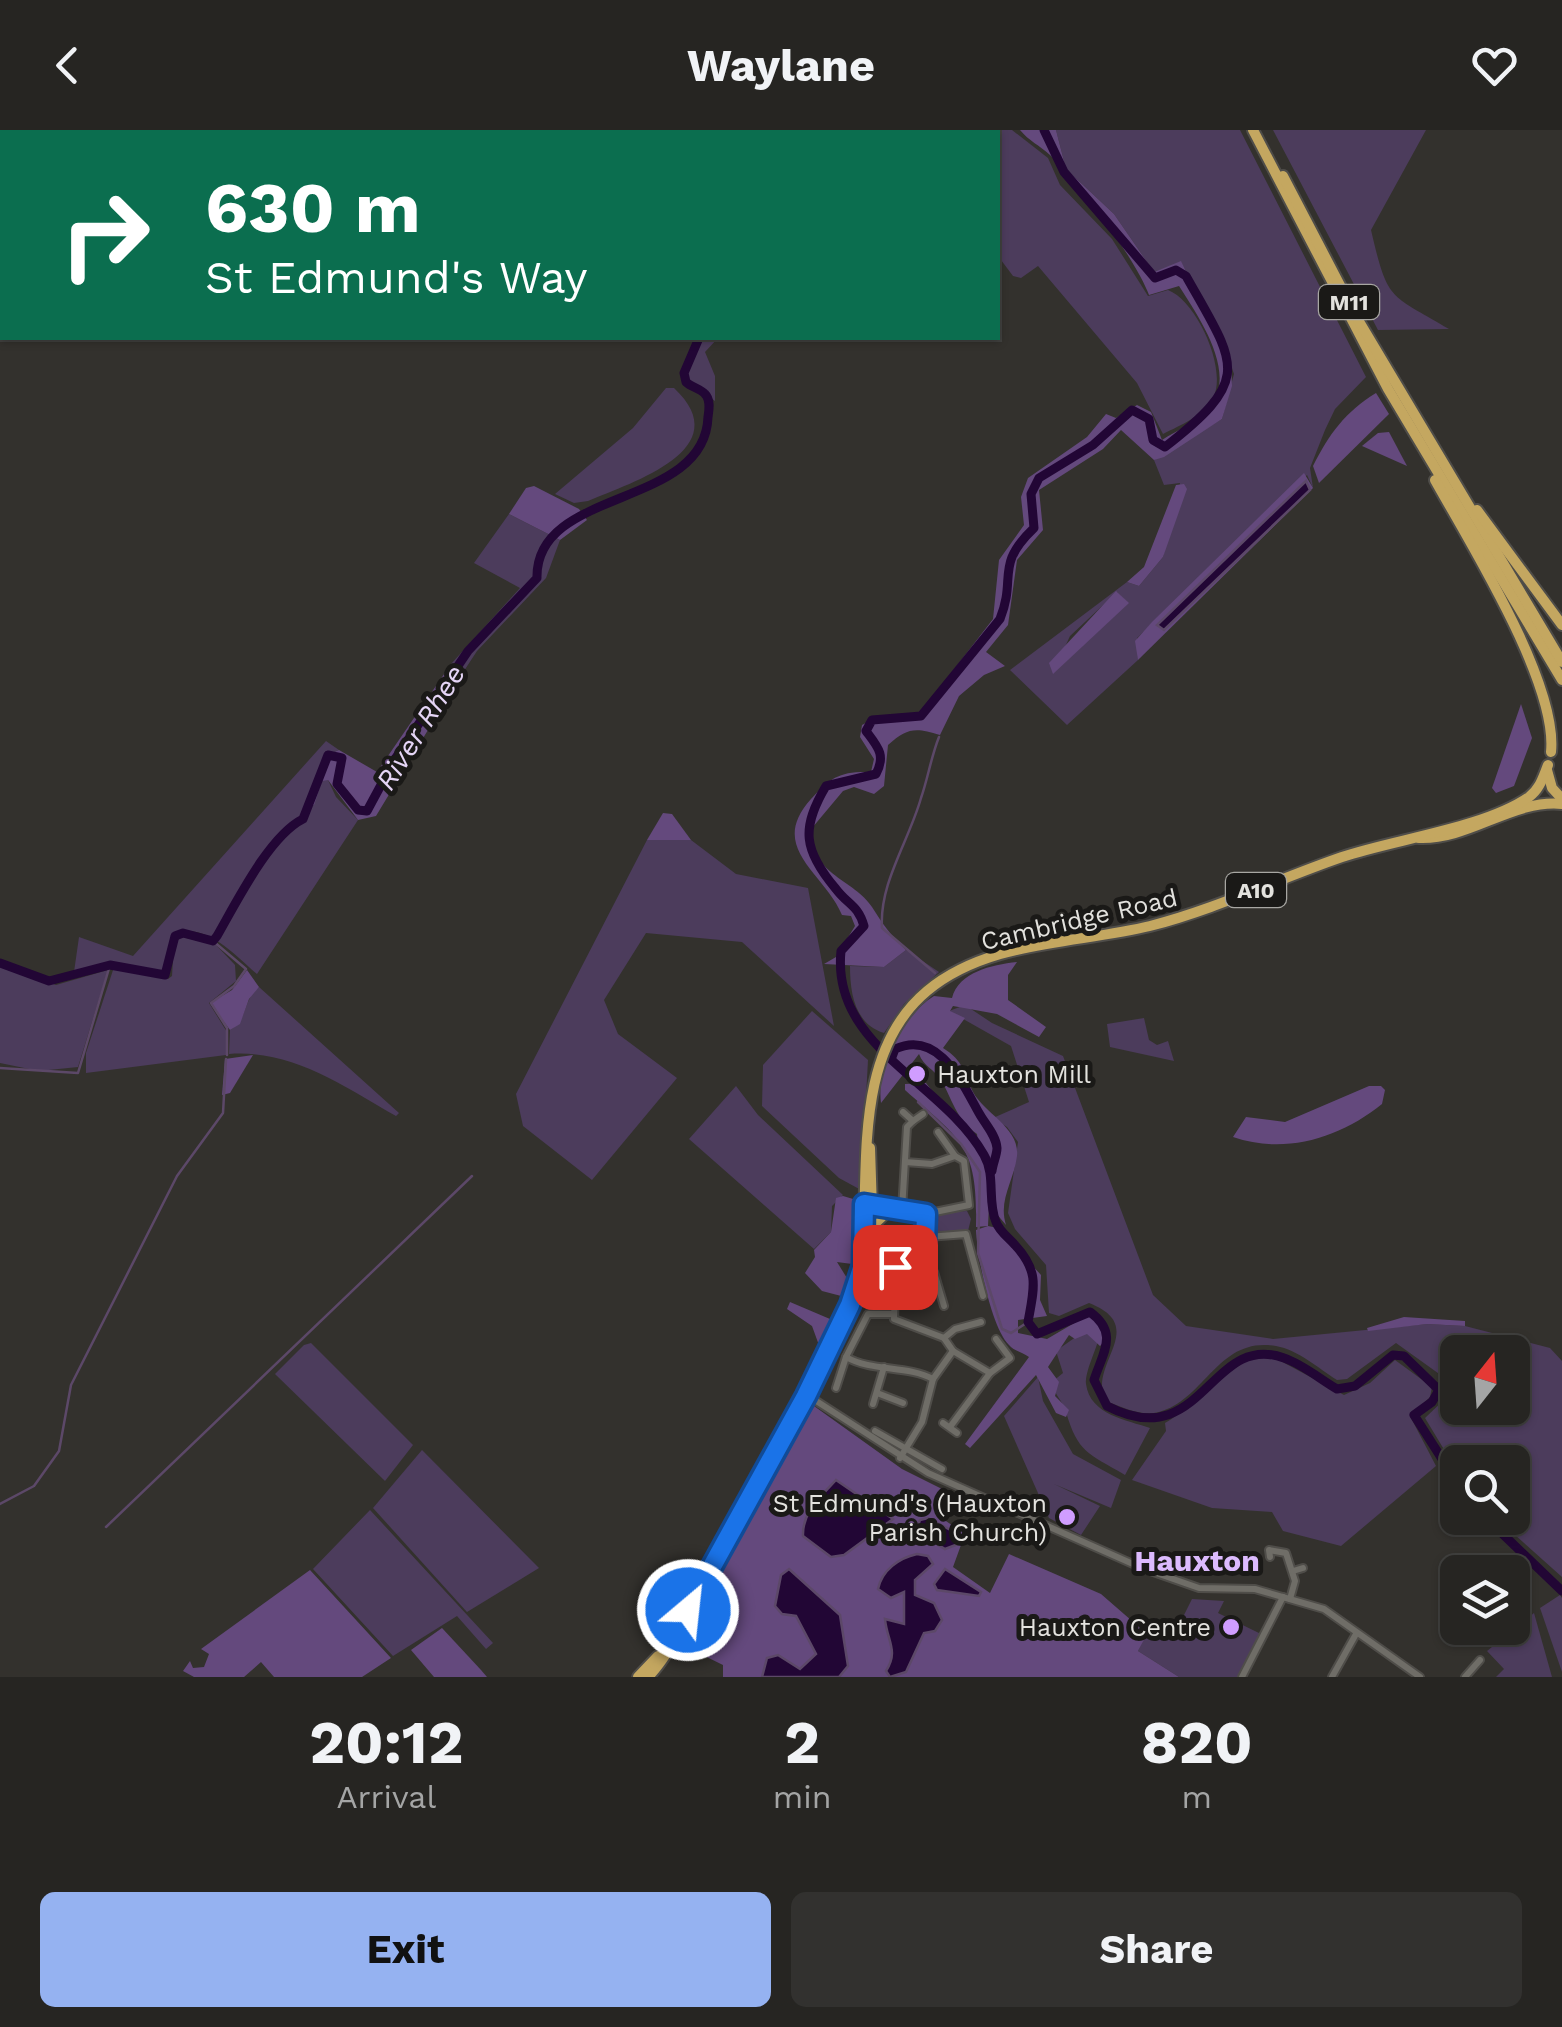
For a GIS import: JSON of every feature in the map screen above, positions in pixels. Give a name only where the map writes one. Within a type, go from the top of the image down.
[{"type":"highway","name":"M11","points":[[1257,130],[1309,244],[1419,442],[1562,680]]},
{"type":"highway","name":"M11","points":[[1257,130],[1357,318],[1562,662]]},
{"type":"highway","name":"M11","points":[[1419,442],[1425,462],[1534,672],[1553,722],[1551,752]]},
{"type":"highway","name":"M11","points":[[1446,470],[1562,625]]},
{"type":"highway","points":[[1562,738],[1551,752],[1548,765],[1550,782],[1562,802]]},
{"type":"highway","name":"Cambridge Road","points":[[868,1207],[868,1142],[873,1089],[882,1055],[891,1037],[929,989],[979,961],[1168,921],[1341,857],[1413,838],[1529,797],[1548,765]]},
{"type":"highway","name":"Cambridge Road","points":[[1413,838],[1458,833],[1534,805],[1562,802]]},
{"type":"highway","name":"A10","points":[[865,1240],[871,1228],[868,1207]]},
{"type":"highway","name":"A10","points":[[648,1677],[673,1640],[806,1396],[854,1296],[868,1207]]},
{"type":"highway","points":[[871,1228],[889,1210]]},
{"type":"highway","name":"A10","points":[[638,1677],[673,1640]]},
{"type":"street","points":[[903,1112],[913,1121]]},
{"type":"street","points":[[902,1210],[907,1127],[924,1114]]},
{"type":"street","points":[[868,1207],[926,1214],[969,1205],[964,1161],[954,1156],[938,1132]]},
{"type":"street","points":[[905,1162],[932,1164],[954,1156]]},
{"type":"street","points":[[926,1214],[928,1237],[921,1248],[896,1262],[893,1314],[899,1322],[944,1338],[953,1351],[990,1373]]},
{"type":"street","points":[[928,1237],[966,1234],[983,1296]]},
{"type":"street","points":[[934,1272],[944,1306]]},
{"type":"street","points":[[897,1288],[937,1283]]},
{"type":"street","points":[[836,1388],[846,1357],[868,1314],[893,1314]]},
{"type":"street","points":[[944,1338],[955,1329],[981,1322]]},
{"type":"street","points":[[958,1433],[946,1425],[990,1373],[1010,1358],[996,1338]]},
{"type":"street","points":[[900,1458],[922,1422],[933,1379],[953,1351]]},
{"type":"street","points":[[846,1357],[919,1372],[933,1379]]},
{"type":"street","points":[[873,1404],[884,1366]]},
{"type":"street","points":[[877,1393],[903,1403]]},
{"type":"street","points":[[806,1396],[900,1458],[953,1486],[1190,1586],[1255,1590],[1324,1609],[1356,1634],[1402,1660],[1420,1677]]},
{"type":"street","points":[[875,1431],[942,1469]]},
{"type":"street","points":[[1242,1677],[1286,1598],[1292,1571],[1286,1553],[1268,1550],[1270,1557]]},
{"type":"street","points":[[1292,1571],[1303,1568]]},
{"type":"street","points":[[1332,1677],[1356,1634]]},
{"type":"street","points":[[1465,1677],[1480,1660]]},
{"type":"shaded area","points":[[1000,130],[1012,130],[1048,158],[1060,185],[1112,239],[1148,296],[1168,290],[1189,308],[1213,354],[1217,386],[1213,398],[1204,410],[1163,434],[1137,383],[1038,266],[1021,278],[1013,276],[1000,259]]},
{"type":"shaded area","points":[[1020,130],[1056,130],[1066,169],[1114,214],[1154,272],[1181,261],[1231,363],[1232,386],[1222,419],[1164,457],[1154,460],[1121,430],[1103,449],[1039,490],[1043,530],[1017,560],[1008,625],[986,652],[1005,666],[984,675],[959,696],[940,735],[912,731],[895,739],[888,745],[884,786],[874,794],[854,787],[843,791],[812,828],[817,856],[824,866],[864,897],[906,950],[884,967],[824,964],[836,957],[855,926],[851,916],[842,915],[803,859],[795,832],[799,816],[831,781],[844,774],[871,772],[874,759],[860,737],[862,725],[875,718],[921,712],[993,619],[999,560],[1024,525],[1021,497],[1028,478],[1087,437],[1106,414],[1116,418],[1137,405],[1151,412],[1162,440],[1203,414],[1217,395],[1220,380],[1213,346],[1179,286],[1149,295],[1132,262],[1090,201],[1062,167]]},
{"type":"shaded area","points":[[1056,130],[1240,130],[1366,377],[1335,409],[1310,468],[1313,488],[1307,475],[1137,638],[1138,660],[1067,725],[1010,670],[1127,582],[1139,586],[1163,557],[1180,483],[1164,485],[1154,460],[1222,419],[1234,374],[1218,329],[1181,262],[1154,272],[1114,214],[1066,169]],"holes":[[[1117,592],[1128,603],[1053,673],[1070,636]]]},
{"type":"shaded area","points":[[1273,130],[1426,130],[1371,230],[1382,271],[1394,293],[1449,329],[1378,330]]},
{"type":"shaded area","points":[[701,340],[716,340],[705,352],[715,376],[715,401],[690,383],[686,375]]},
{"type":"shaded area","points":[[666,388],[674,388],[691,410],[694,429],[687,446],[652,473],[588,501],[574,503],[555,494],[633,428]]},
{"type":"shaded area","points":[[1376,393],[1389,414],[1319,483],[1313,466],[1325,444],[1347,416]]},
{"type":"shaded area","points":[[1389,432],[1407,466],[1362,446],[1378,433]]},
{"type":"shaded area","points":[[1304,473],[1313,488],[1138,660],[1135,641]]},
{"type":"shaded area","points":[[1306,481],[1310,490],[1164,630],[1157,625]]},
{"type":"shaded area","points":[[1184,484],[1187,489],[1163,557],[1139,586],[1127,582],[1144,567],[1176,485]]},
{"type":"shaded area","points":[[534,486],[579,509],[587,520],[560,540],[509,514],[526,488]]},
{"type":"shaded area","points":[[509,514],[560,540],[546,578],[477,651],[460,677],[451,664],[520,588],[474,563]]},
{"type":"shaded area","points":[[1116,591],[1129,603],[1053,674],[1049,663]]},
{"type":"shaded area","points":[[451,664],[460,677],[376,816],[358,820],[328,780],[322,781],[314,805],[308,805],[323,757],[339,750],[377,772]]},
{"type":"shaded area","points":[[1521,704],[1532,738],[1514,786],[1496,793],[1492,788]]},
{"type":"shaded area","points":[[326,741],[339,750],[323,757],[318,791],[322,780],[328,780],[336,797],[358,820],[257,974],[218,941],[196,932],[172,935],[162,972],[108,964],[74,972],[79,937],[133,956]]},
{"type":"shaded area","points":[[663,813],[672,814],[691,840],[647,840]]},
{"type":"shaded area","points":[[647,840],[691,840],[736,874],[808,888],[834,1026],[742,942],[646,933],[604,1000],[618,1034],[677,1078],[592,1180],[523,1126],[516,1094]]},
{"type":"shaded area","points":[[182,937],[216,945],[235,965],[236,981],[209,1003],[227,1032],[226,1055],[86,1073],[86,1053],[114,967],[168,979],[172,976],[174,943]]},
{"type":"shaded area","points":[[906,950],[939,972],[904,1004],[884,1033],[860,1015],[851,987],[850,966],[884,967]]},
{"type":"shaded area","points":[[1017,962],[1008,975],[1008,1000],[1046,1027],[1039,1037],[997,1014],[953,1006],[950,1011],[965,1018],[943,1048],[959,1062],[978,1100],[1008,1129],[1016,1146],[1004,1207],[1006,1225],[989,1205],[988,1226],[976,1227],[974,1179],[963,1147],[905,1090],[905,1084],[926,1083],[970,1141],[978,1143],[977,1134],[964,1122],[941,1080],[919,1054],[881,1103],[883,1074],[902,1029],[923,1005],[934,996],[952,998],[961,982],[977,971]]},
{"type":"shaded area","points":[[0,965],[56,985],[108,970],[78,1067],[39,1071],[0,1063]]},
{"type":"shaded area","points":[[247,970],[259,987],[249,999],[240,1024],[230,1030],[210,1003],[232,990]]},
{"type":"shaded area","points":[[259,987],[399,1113],[396,1116],[337,1082],[295,1064],[274,1057],[229,1054],[230,1030],[240,1021]]},
{"type":"shaded area","points":[[965,1005],[992,1023],[1063,1056],[1153,1295],[1186,1326],[1273,1339],[1427,1324],[1465,1326],[1500,1335],[1440,1335],[1440,1375],[1396,1343],[1347,1379],[1337,1380],[1284,1348],[1256,1345],[1226,1359],[1189,1395],[1159,1412],[1139,1412],[1106,1401],[1102,1387],[1116,1335],[1115,1323],[1107,1313],[1089,1303],[1059,1316],[1049,1313],[1046,1265],[1015,1229],[1008,1213],[1018,1142],[1007,1127],[993,1118],[1029,1102],[1011,1046],[949,1011]]},
{"type":"shaded area","points":[[812,1011],[868,1060],[861,1190],[839,1178],[762,1106],[763,1065]]},
{"type":"shaded area","points":[[1144,1018],[1149,1040],[1157,1045],[1168,1041],[1174,1061],[1110,1047],[1107,1024]]},
{"type":"shaded area","points":[[253,1055],[230,1093],[222,1095],[225,1059]]},
{"type":"shaded area","points":[[736,1086],[758,1115],[843,1195],[832,1206],[831,1232],[814,1249],[689,1139]]},
{"type":"shaded area","points":[[1369,1086],[1385,1090],[1382,1104],[1330,1134],[1272,1144],[1233,1137],[1246,1117],[1285,1122]]},
{"type":"shaded area","points":[[836,1198],[860,1201],[852,1264],[837,1262],[850,1283],[845,1297],[822,1291],[805,1273],[815,1257],[814,1250],[831,1232]]},
{"type":"shaded area","points":[[967,1211],[971,1219],[968,1231],[932,1235],[931,1213]]},
{"type":"shaded area","points":[[998,1228],[1041,1275],[1040,1300],[1047,1316],[1018,1320],[1018,1333],[1047,1339],[1088,1315],[1102,1324],[1106,1340],[1100,1346],[1087,1334],[1075,1339],[1069,1335],[1048,1367],[1059,1382],[1055,1396],[1069,1410],[1066,1417],[1056,1413],[1036,1375],[970,1448],[965,1444],[1029,1357],[1013,1349],[1002,1336],[991,1308],[976,1230]]},
{"type":"shaded area","points":[[844,1298],[826,1346],[820,1348],[812,1326],[787,1309],[790,1302],[830,1319]]},
{"type":"shaded area","points":[[1404,1317],[1465,1321],[1465,1326],[1427,1324],[1368,1331],[1367,1328]]},
{"type":"shaded area","points":[[1087,1329],[1099,1337],[1086,1379],[1094,1403],[1111,1415],[1150,1428],[1125,1475],[1080,1444],[1053,1387],[1052,1382],[1063,1373],[1056,1351]]},
{"type":"shaded area","points":[[311,1343],[413,1445],[385,1481],[275,1374],[304,1345]]},
{"type":"shaded area","points":[[1530,1343],[1550,1348],[1562,1361],[1562,1577],[1515,1535],[1530,1535],[1530,1445],[1441,1445],[1425,1418],[1440,1404],[1440,1425],[1530,1425]]},
{"type":"shaded area","points":[[1255,1358],[1275,1358],[1344,1395],[1370,1383],[1395,1360],[1432,1387],[1430,1397],[1410,1416],[1436,1466],[1341,1546],[1283,1531],[1272,1512],[1212,1508],[1132,1480],[1166,1431],[1165,1423],[1231,1370]]},
{"type":"shaded area","points":[[1038,1377],[1043,1401],[1073,1454],[1121,1480],[1111,1508],[1054,1484],[1100,1506],[1081,1535],[1049,1518],[1004,1416]]},
{"type":"shaded area","points":[[814,1406],[902,1469],[954,1495],[943,1519],[965,1534],[953,1567],[990,1593],[1009,1554],[1101,1594],[1147,1634],[1138,1651],[1179,1677],[723,1677],[723,1665],[678,1643]]},
{"type":"shaded area","points":[[422,1450],[539,1568],[467,1612],[373,1508]]},
{"type":"shaded area","points":[[836,1480],[893,1519],[844,1555],[831,1557],[803,1536],[814,1505]]},
{"type":"shaded area","points":[[370,1510],[493,1643],[486,1649],[457,1616],[393,1656],[313,1569]]},
{"type":"shaded area","points":[[928,1518],[958,1534],[961,1543],[945,1549],[916,1531],[920,1520]]},
{"type":"shaded area","points":[[917,1554],[928,1556],[933,1564],[915,1580],[915,1595],[934,1603],[942,1620],[935,1631],[924,1633],[906,1672],[890,1677],[886,1671],[892,1652],[885,1619],[904,1624],[904,1592],[891,1598],[878,1589],[892,1566]]},
{"type":"shaded area","points":[[789,1569],[840,1615],[848,1666],[839,1677],[762,1677],[767,1658],[778,1655],[800,1669],[816,1654],[796,1616],[782,1614],[775,1606],[781,1575]]},
{"type":"shaded area","points":[[945,1569],[981,1592],[979,1596],[937,1590],[934,1584]]},
{"type":"shaded area","points":[[310,1570],[391,1658],[362,1677],[274,1677],[261,1662],[244,1677],[194,1677],[183,1671],[190,1661],[193,1668],[204,1667],[209,1654],[201,1649]]},
{"type":"shaded area","points":[[1560,1595],[1562,1598],[1562,1672],[1540,1608]]},
{"type":"shaded area","points":[[1192,1599],[1224,1601],[1218,1613],[1261,1634],[1240,1677],[1179,1677],[1138,1651],[1154,1618],[1178,1627]]},
{"type":"shaded area","points":[[1534,1613],[1552,1677],[1496,1677],[1504,1669],[1487,1651],[1494,1645],[1530,1645],[1530,1616]]},
{"type":"shaded area","points":[[442,1628],[487,1677],[434,1677],[411,1650]]},
{"type":"waterway","points":[[1044,130],[1064,172],[1155,278],[1176,270],[1186,276],[1225,351],[1228,369],[1224,386],[1213,404],[1165,447],[1153,440],[1149,419],[1132,410],[1093,445],[1039,478],[1031,494],[1034,528],[1010,562],[1000,619],[921,716],[872,720],[866,731],[880,756],[876,774],[826,786],[812,814],[809,839],[825,875],[856,909],[864,926],[841,951],[843,984],[853,1013],[871,1038],[966,1129],[984,1155],[990,1171],[996,1222],[1032,1272],[1028,1322],[1037,1334],[1090,1312],[1099,1320],[1106,1343],[1094,1380],[1107,1406],[1139,1417],[1165,1416],[1186,1406],[1239,1361],[1259,1354],[1291,1361],[1337,1389],[1355,1386],[1393,1355],[1404,1356],[1439,1390],[1432,1402],[1414,1415],[1440,1456]]},
{"type":"waterway","name":"River Rhee","points":[[0,963],[49,981],[110,965],[165,975],[175,936],[183,933],[213,941],[217,936],[266,855],[303,819],[328,755],[342,758],[337,784],[358,810],[367,811],[395,759],[468,651],[537,578],[544,549],[562,527],[680,468],[700,447],[709,402],[703,392],[686,382],[684,373],[698,340]]},
{"type":"waterway","points":[[935,973],[882,928],[882,911],[939,737]]},
{"type":"waterway","points":[[213,941],[246,969],[234,986],[211,1003],[227,1028],[227,1055]]},
{"type":"waterway","points":[[0,1068],[78,1073],[110,965]]},
{"type":"waterway","points":[[892,1057],[895,1049],[924,1046],[947,1062],[995,1139],[997,1151],[992,1171]]},
{"type":"waterway","points":[[0,1504],[34,1486],[59,1451],[71,1385],[177,1176],[223,1113],[226,1059]]},
{"type":"waterway","points":[[918,1102],[961,1144],[980,1172],[978,1253],[1002,1329],[1011,1333],[1028,1322]]},
{"type":"waterway","points":[[106,1527],[472,1176]]},
{"type":"waterway","points":[[1504,1535],[1562,1591]]},
{"type":"place","name":"Hauxton Mill","points":[[917,1074]]},
{"type":"place","name":"St Edmund's (Hauxton Parish Church)","points":[[1067,1517]]},
{"type":"place","name":"Hauxton Centre","points":[[1231,1627]]},
{"type":"district","name":"Hauxton","points":[[1197,1561]]},
{"type":"route","points":[[688,1610],[758,1476],[806,1396],[850,1305],[863,1265],[864,1204],[926,1214],[925,1243],[898,1259],[895,1267]]}]
